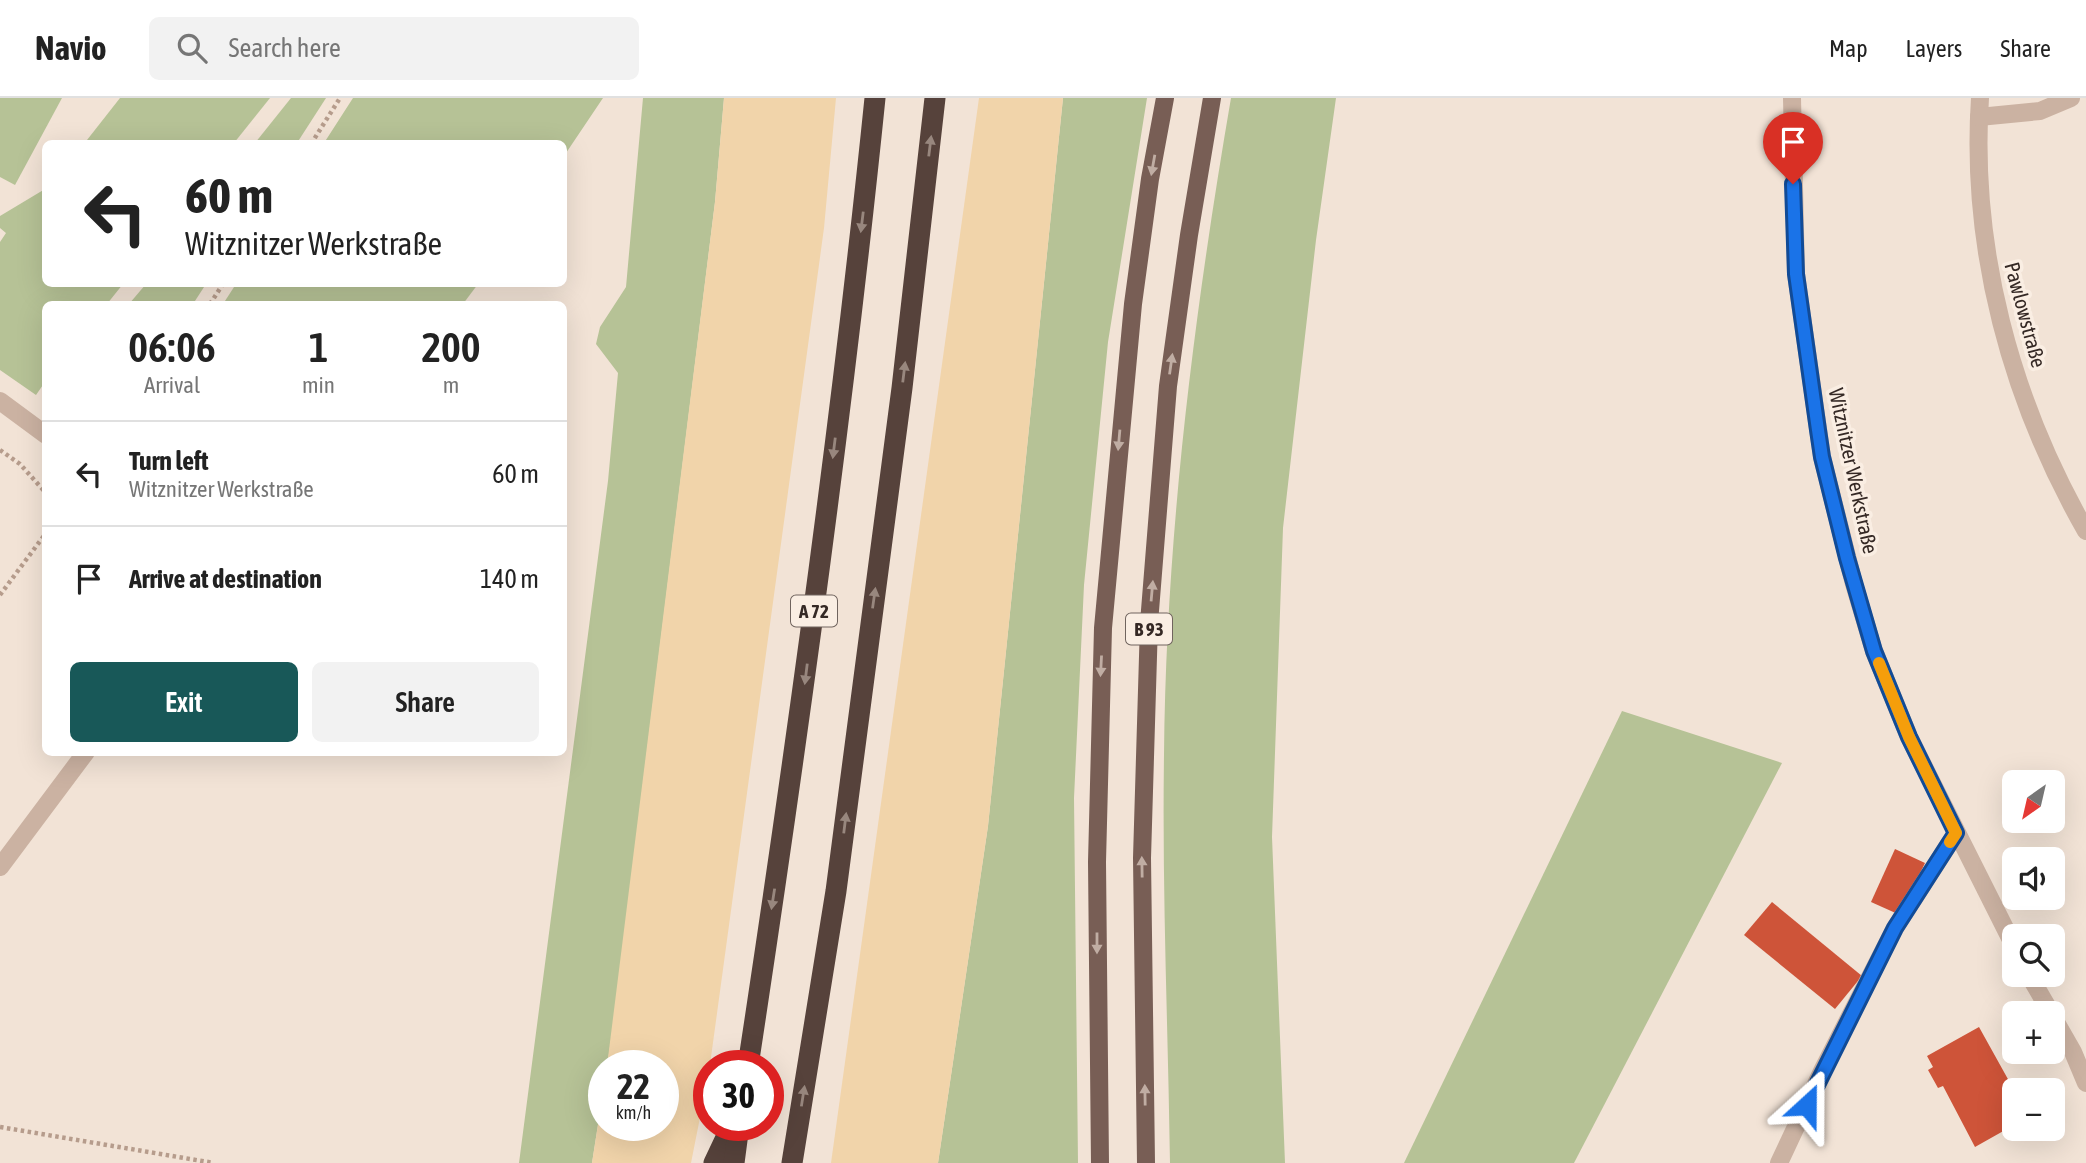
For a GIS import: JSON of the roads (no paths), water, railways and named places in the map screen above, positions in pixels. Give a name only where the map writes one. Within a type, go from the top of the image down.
[{"type":"highway","name":"A 72","points":[[750,1050],[795,757],[842,393],[875,98]]},
{"type":"highway","points":[[792,1163],[836,891],[902,388],[935,98]]},
{"type":"highway","points":[[714,1163],[724,1141]]},
{"type":"highway","points":[[734,1163],[737,1141]]},
{"type":"main road","name":"B 93","points":[[1100,1163],[1097,862],[1103,628],[1133,304],[1150,179],[1165,98]]},
{"type":"main road","name":"B 93","points":[[1146,1163],[1142,858],[1149,624],[1168,386],[1212,98]]},
{"type":"street","name":"Witznitzer Werkstraße","points":[[1792,98],[1796,274],[1822,457],[1854,584],[1874,651],[1909,737],[2003,924]]},
{"type":"street","name":"Pawlowstraße","points":[[1980,98],[1980,205],[1986,260],[1998,317],[2034,423],[2086,531]]},
{"type":"street","points":[[1979,117],[2040,111],[2071,98]]},
{"type":"street","points":[[0,401],[42,432]]},
{"type":"street","points":[[0,867],[83,756]]},
{"type":"street","points":[[1779,1163],[1823,1069],[1895,928],[1956,833]]},
{"type":"street","points":[[2065,1041],[2086,1083]]}]
